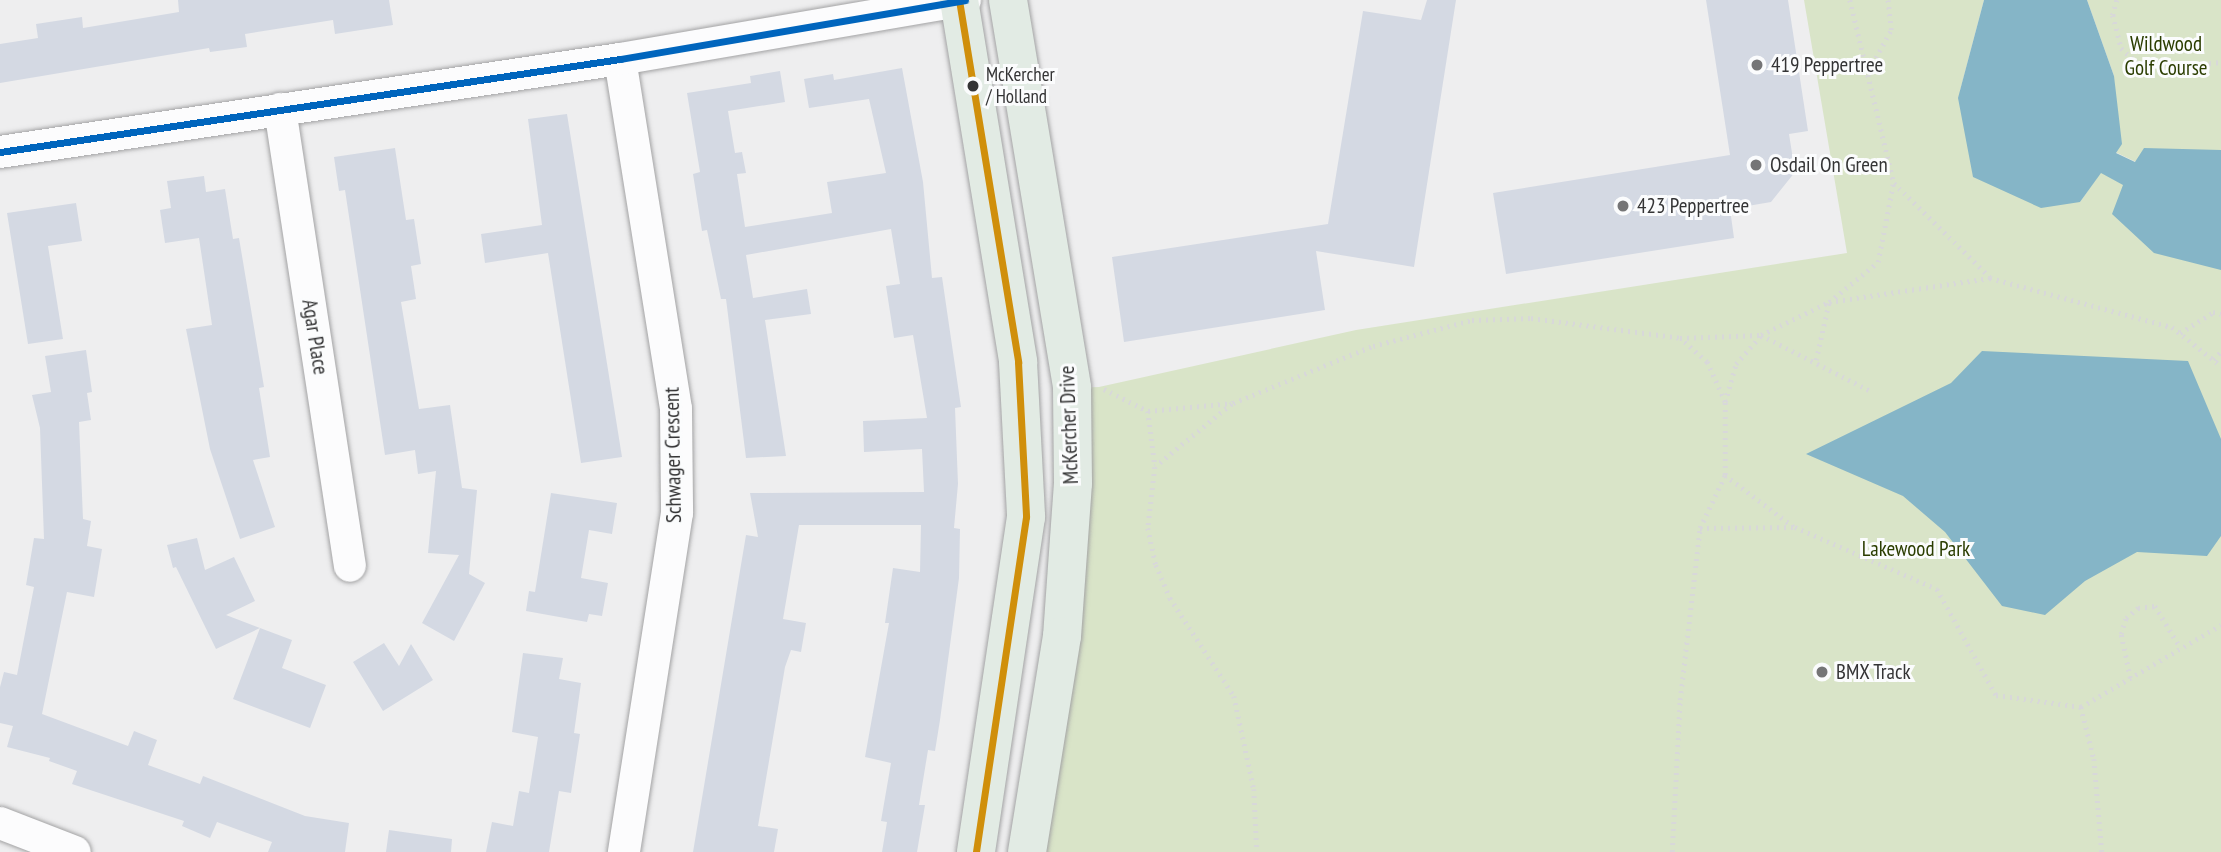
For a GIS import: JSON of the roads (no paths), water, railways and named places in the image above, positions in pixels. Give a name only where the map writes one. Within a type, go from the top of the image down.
[{"type":"main road","points":[[960,0],[1018,362],[1026,517],[976,852]]},
{"type":"main road","name":"McKercher Drive","points":[[1008,0],[1072,402],[1073,483],[1062,636],[1027,852]]},
{"type":"street","points":[[0,152],[620,59],[965,0]]},
{"type":"street","name":"Schwager Crescent","points":[[620,59],[676,410],[677,500],[624,852]]},
{"type":"street","name":"Agar Place","points":[[280,109],[350,565]]},
{"type":"street","points":[[0,823],[75,852]]},
{"type":"water","points":[[1984,0],[2087,0],[2114,76],[2122,144],[2116,153],[2135,162],[2144,148],[2221,150],[2221,270],[2154,253],[2112,214],[2123,185],[2101,173],[2080,202],[2041,208],[1973,177],[1958,98]]},
{"type":"water","points":[[1982,351],[2188,361],[2221,439],[2221,536],[2207,556],[2137,552],[2085,581],[2045,615],[2002,606],[1945,532],[1903,496],[1806,454],[1951,383]]},
{"type":"place","name":"419 Peppertree","points":[[1757,65]]},
{"type":"place","name":"McKercher / Holland","points":[[973,86]]},
{"type":"place","name":"Osdail On Green","points":[[1756,165]]},
{"type":"place","name":"423 Peppertree","points":[[1623,206]]},
{"type":"place","name":"BMX Track","points":[[1822,672]]},
{"type":"park label","name":"Wildwood Golf Course","points":[[2166,56]]},
{"type":"park label","name":"Lakewood Park","points":[[1916,549]]}]
